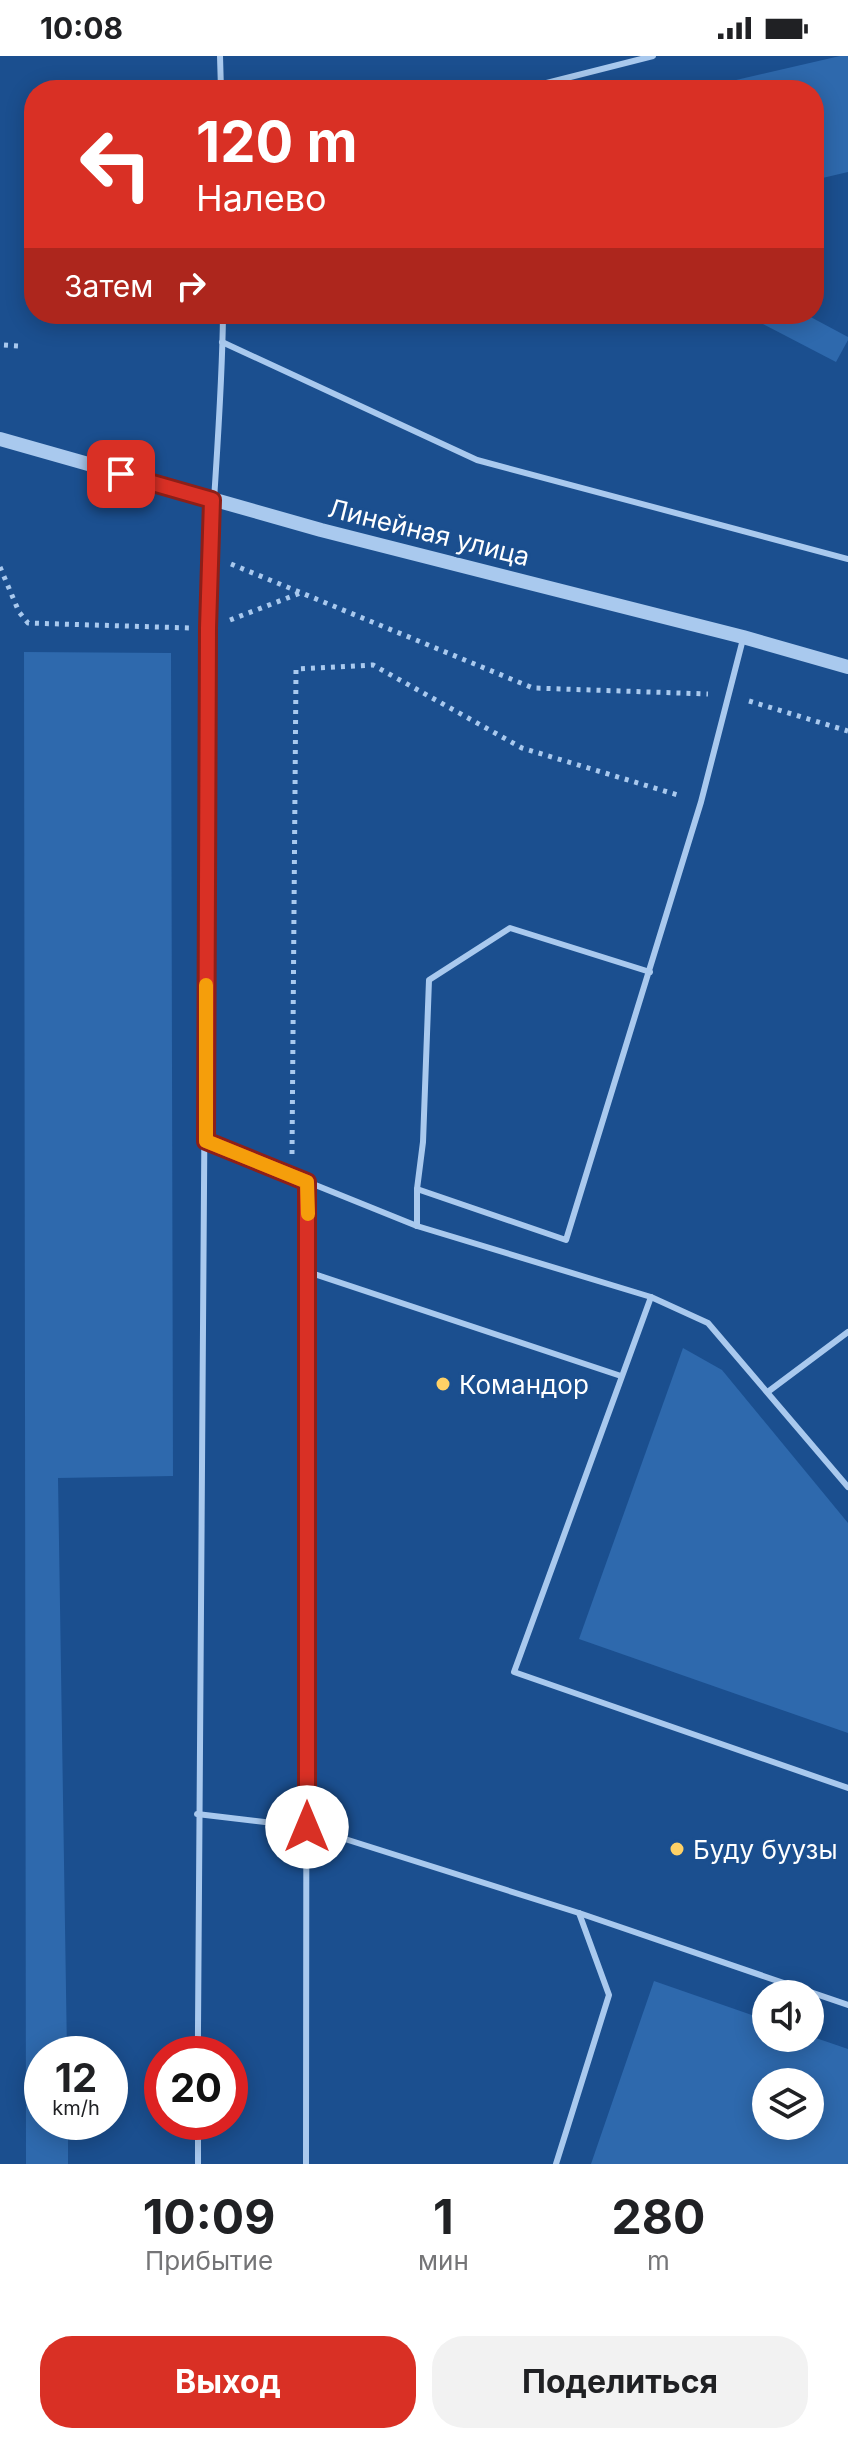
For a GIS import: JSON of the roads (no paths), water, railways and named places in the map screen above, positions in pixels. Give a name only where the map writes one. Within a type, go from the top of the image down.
[{"type":"street","name":"Линейная улица","points":[[0,439],[212,500],[848,667]]},
{"type":"lane","points":[[220,56],[221,80]]},
{"type":"lane","points":[[558,80],[653,56]]},
{"type":"lane","points":[[198,2036],[197,1814],[206,1141],[209,555],[223,324]]},
{"type":"lane","points":[[222,342],[477,460],[848,559]]},
{"type":"lane","points":[[417,1189],[566,1240],[701,802],[743,637]]},
{"type":"lane","points":[[417,1226],[429,980],[510,928],[650,972]]},
{"type":"lane","points":[[206,1141],[417,1226],[651,1297],[708,1323],[848,1487]]},
{"type":"lane","points":[[306,2164],[307,1182]]},
{"type":"lane","points":[[308,1272],[621,1376]]},
{"type":"lane","points":[[651,1297],[514,1672],[848,1788]]},
{"type":"lane","points":[[769,1391],[848,1332]]},
{"type":"lane","points":[[197,1814],[307,1827],[579,1913],[848,2005]]},
{"type":"lane","points":[[556,2164],[609,1995],[579,1913]]},
{"type":"lane","points":[[198,2140],[198,2164]]},
{"type":"place","name":"Командор","points":[[443,1384]]},
{"type":"place","name":"Буду буузы","points":[[677,1849]]}]
